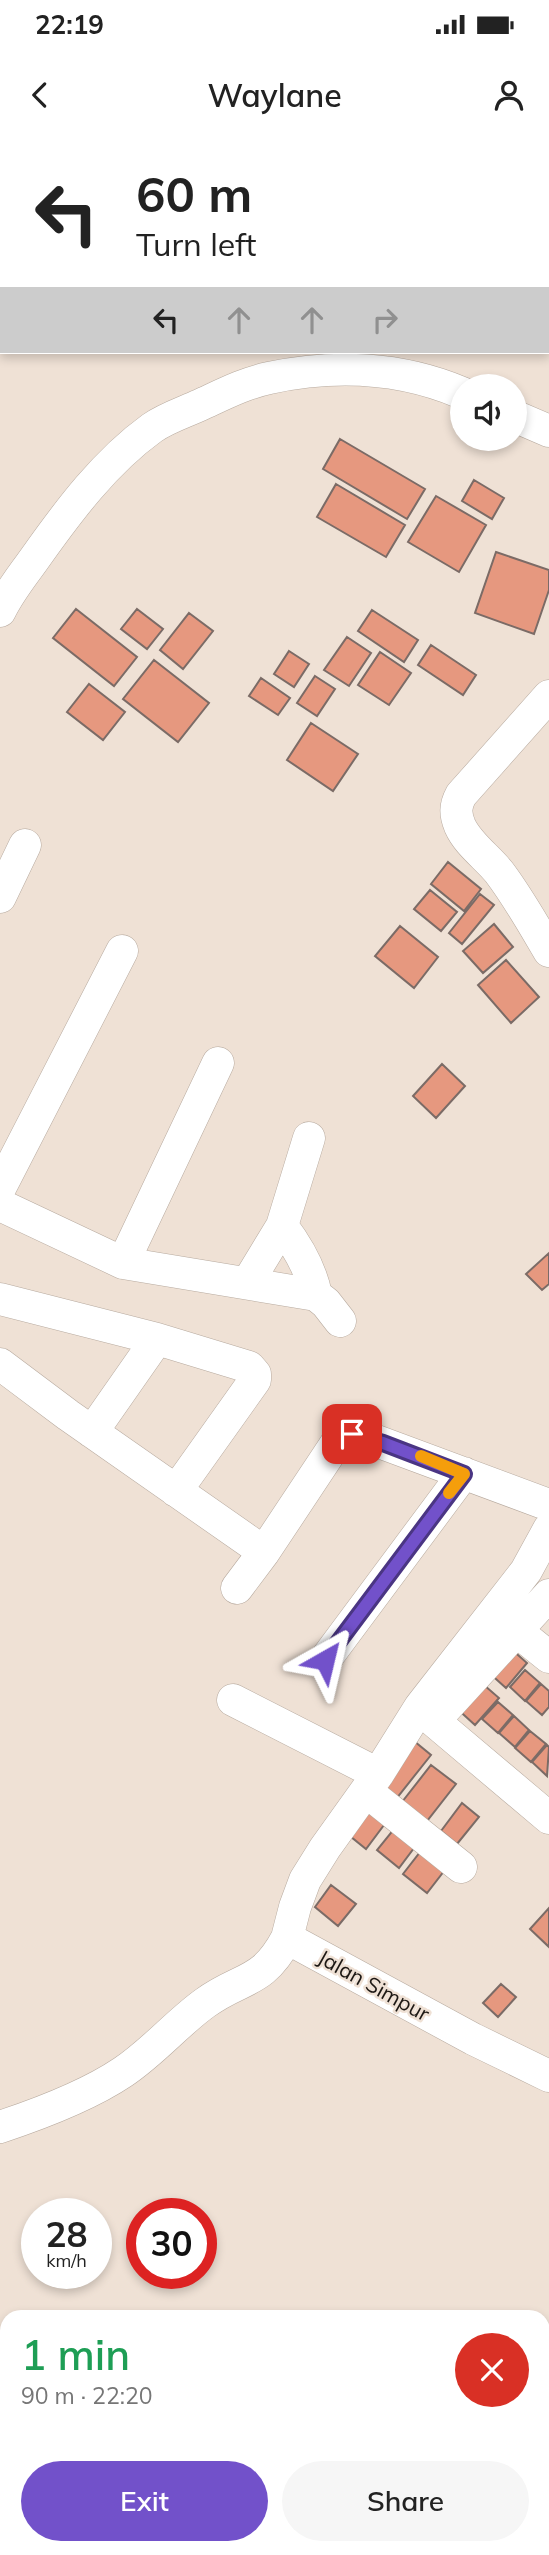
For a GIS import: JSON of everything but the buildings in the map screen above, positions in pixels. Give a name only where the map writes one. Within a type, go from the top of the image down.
[{"type":"street","points":[[0,611],[36,556],[85,493],[111,462],[154,426],[229,391],[267,378],[324,370],[394,372],[450,388]]},
{"type":"street","points":[[527,422],[549,431]]},
{"type":"street","points":[[549,696],[461,795],[456,804],[456,814],[464,832],[518,899],[549,951]]},
{"type":"street","points":[[0,897],[25,845]]},
{"type":"street","points":[[0,1188],[122,951]]},
{"type":"street","points":[[123,1263],[218,1063]]},
{"type":"street","points":[[248,1282],[282,1226],[309,1138]]},
{"type":"street","points":[[0,1205],[123,1263],[316,1295],[340,1321]]},
{"type":"street","points":[[282,1226],[297,1246],[309,1271],[316,1295]]},
{"type":"street","points":[[0,1299],[157,1339],[250,1367],[255,1374],[253,1384],[176,1491]]},
{"type":"street","points":[[92,1432],[157,1339]]},
{"type":"street","points":[[0,1364],[264,1552]]},
{"type":"street","points":[[237,1588],[339,1439],[344,1436],[363,1436],[549,1505]]},
{"type":"street","points":[[325,1660],[464,1474]]},
{"type":"street","points":[[0,2127],[46,2111],[121,2074],[205,2003],[262,1972],[287,1938],[305,1880],[325,1848],[372,1783],[420,1707],[526,1571],[549,1529]]},
{"type":"street","points":[[549,1595],[434,1721],[549,1818]]},
{"type":"street","points":[[518,1632],[549,1657]]},
{"type":"street","points":[[233,1700],[372,1783],[461,1867]]},
{"type":"street","name":"Jalan Simpur","points":[[287,1938],[473,2039],[549,2076]]},
{"type":"slow traffic","points":[[421,1456],[464,1474],[449,1493]]},
{"type":"route","points":[[325,1660],[464,1474],[404,1450],[352,1434]]}]
